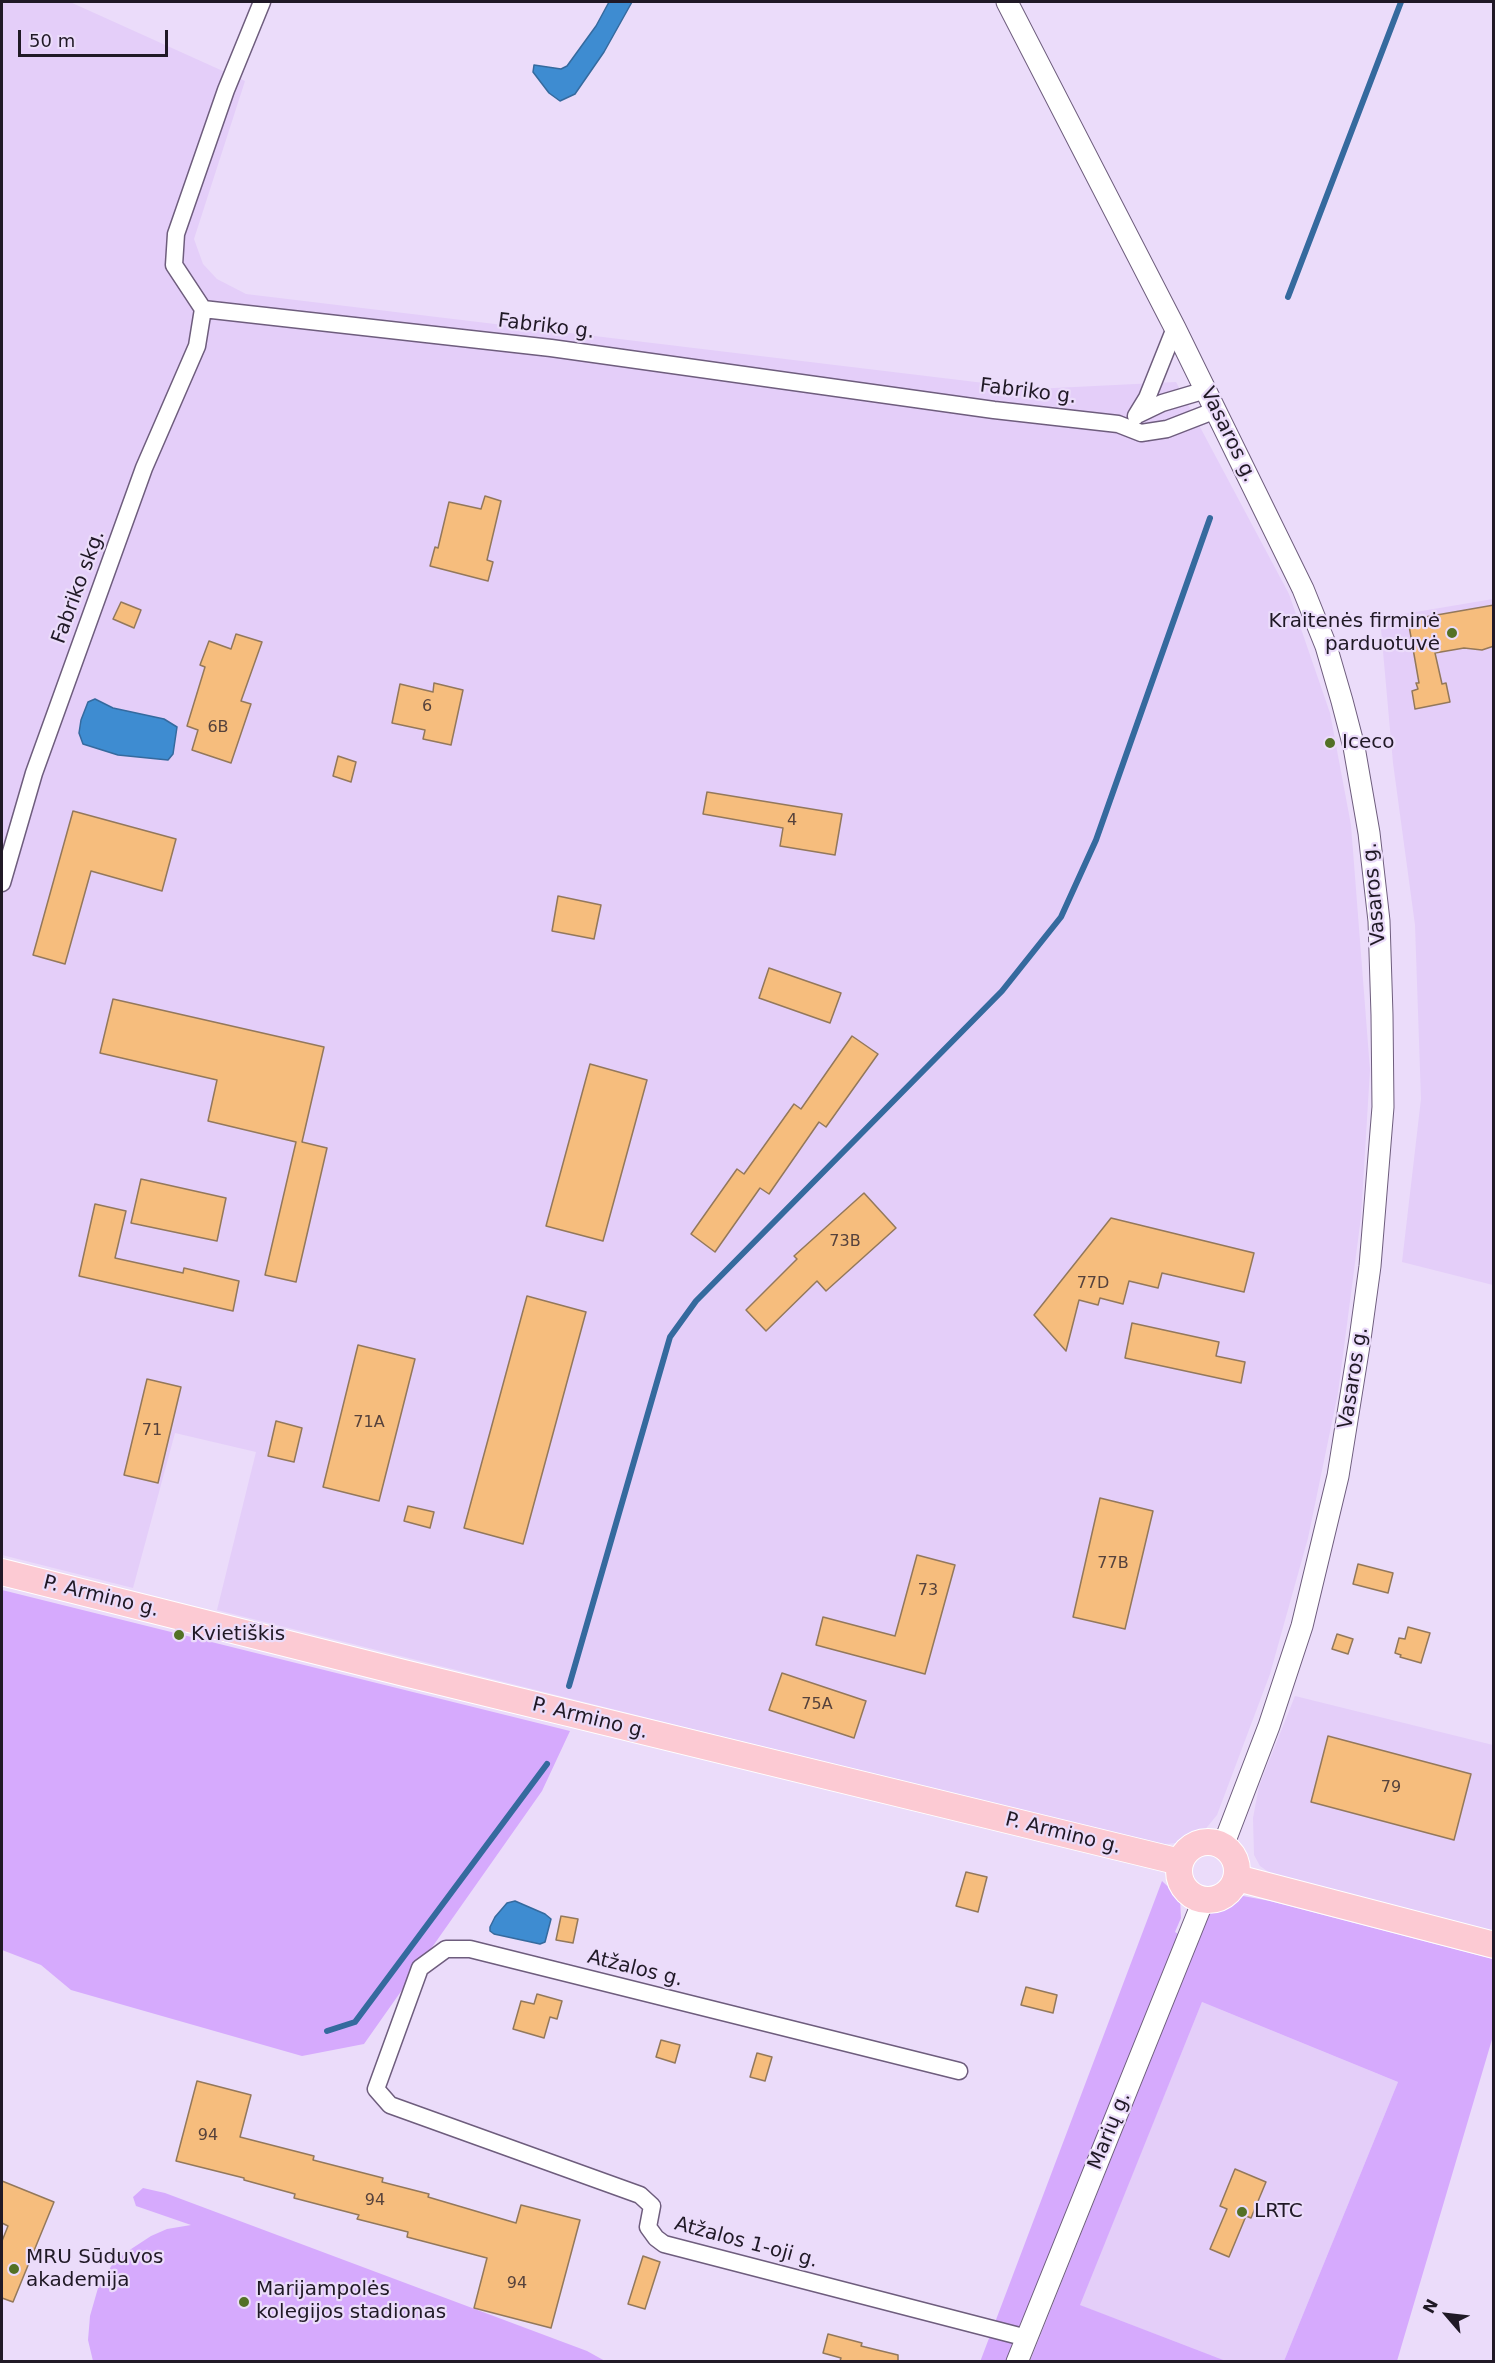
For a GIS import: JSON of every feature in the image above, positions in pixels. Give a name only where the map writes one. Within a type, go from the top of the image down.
[{"type":"main road","name":"P. Armino g.","points":[[2,1572],[404,1673],[1180,1862]]},
{"type":"main road","points":[[1203,1842],[1213,1842],[1223,1846],[1235,1860],[1237,1878],[1228,1893],[1220,1898],[1203,1900],[1193,1897],[1180,1882],[1180,1862],[1185,1853],[1193,1846],[1203,1842]]},
{"type":"main road","points":[[1237,1878],[1494,1945]]},
{"type":"street","points":[[203,309],[174,265],[176,234],[226,90],[262,2]]},
{"type":"street","name":"Vasaros g.","points":[[1007,2],[1175,328],[1303,589],[1326,646],[1342,701],[1354,747],[1369,833],[1379,921],[1383,1015],[1383,1107],[1370,1266],[1338,1476],[1302,1626],[1266,1735],[1223,1846]]},
{"type":"street","name":"Fabriko g.","points":[[203,309],[551,348],[994,410],[1118,424],[1141,434],[1167,429],[1216,410]]},
{"type":"street","name":"Fabriko skg.","points":[[2,883],[34,773],[140,479],[197,346],[203,309]]},
{"type":"street","points":[[1136,416],[1147,398],[1175,328]]},
{"type":"street","points":[[1118,424],[1162,403],[1206,390]]},
{"type":"street","name":"Marių g.","points":[[1017,2361],[1203,1900]]},
{"type":"street","name":"Atžalos g.","points":[[379,2078],[420,1968],[446,1949],[481,1952],[959,2071]]},
{"type":"street","name":"Atžalos 1-oji g.","points":[[379,2078],[376,2089],[390,2105],[640,2194],[652,2205],[648,2227],[664,2244],[1027,2338]]},
{"type":"shaded area","points":[[2,2],[70,2],[245,81],[194,239],[203,264],[217,279],[246,294],[1034,389],[1176,382],[1289,594],[1330,713],[1351,825],[1370,1070],[1361,1217],[1338,1393],[1308,1538],[1270,1674],[1217,1815],[1203,1832],[1187,1842],[1155,1845],[217,1610],[256,1452],[175,1433],[133,1588],[2,1555]]},
{"type":"shaded area","points":[[1493,599],[1493,1285],[1402,1262],[1421,1099],[1415,925],[1393,763],[1380,618]]},
{"type":"shaded area","points":[[2,1590],[570,1731],[542,1791],[364,2044],[302,2056],[71,1990],[41,1965],[2,1950]]},
{"type":"shaded area","points":[[1295,1696],[1493,1745],[1493,1934],[1273,1875],[1260,1866],[1254,1855],[1253,1818],[1259,1786]]},
{"type":"shaded area","points":[[1162,1881],[1180,1898],[1181,1918],[1175,1932],[1178,1934],[1006,2361],[980,2362]]},
{"type":"shaded area","points":[[1243,1896],[1493,1959],[1493,2036],[1397,2361],[1284,2361],[1398,2082],[1202,2002],[1080,2305],[1226,2361],[1030,2361],[1209,1915],[1215,1905],[1228,1897]]},
{"type":"shaded area","points":[[1202,2002],[1398,2082],[1284,2361],[1226,2361],[1079,2305]]},
{"type":"shaded area","name":"Marijampolės kolegijos stadionas","points":[[143,2188],[165,2193],[587,2351],[605,2361],[93,2361],[88,2340],[90,2316],[98,2288],[112,2265],[125,2253],[151,2236],[167,2229],[191,2225],[136,2206],[133,2197]]},
{"type":"water","points":[[609,2],[632,2],[604,52],[575,94],[560,101],[549,93],[533,72],[534,65],[561,69],[567,66],[596,26]]},
{"type":"water","points":[[95,699],[113,708],[164,719],[177,727],[173,754],[168,760],[118,755],[83,744],[79,733],[81,720],[88,702]]},
{"type":"water","points":[[515,1901],[551,1919],[545,1942],[540,1944],[494,1934],[490,1931],[495,1917],[507,1903]]},
{"type":"building","points":[[485,496],[501,501],[487,560],[493,562],[488,581],[430,566],[435,547],[438,548],[449,502],[481,509]]},
{"type":"building","points":[[121,602],[141,610],[134,628],[113,619]]},
{"type":"building","name":"Kraitenės firminė parduotuvė","points":[[1494,605],[1494,646],[1482,650],[1464,648],[1435,653],[1442,684],[1446,683],[1450,702],[1415,709],[1412,691],[1418,689],[1416,683],[1419,683],[1408,620]]},
{"type":"building","points":[[236,634],[262,642],[241,701],[251,704],[231,763],[192,750],[198,730],[187,726],[205,667],[200,665],[209,641],[231,649]]},
{"type":"building","points":[[434,683],[463,690],[451,745],[423,739],[425,730],[392,723],[400,684],[433,692]]},
{"type":"building","points":[[338,756],[356,762],[351,782],[333,776]]},
{"type":"building","points":[[707,792],[842,814],[835,855],[780,846],[783,828],[703,814]]},
{"type":"building","points":[[73,811],[176,839],[162,891],[91,871],[65,964],[33,955]]},
{"type":"building","points":[[558,896],[601,905],[594,939],[552,931]]},
{"type":"building","points":[[769,968],[841,993],[830,1023],[759,998]]},
{"type":"building","points":[[113,999],[324,1047],[302,1142],[327,1148],[296,1282],[265,1275],[296,1142],[208,1121],[217,1080],[100,1053]]},
{"type":"building","points":[[852,1036],[878,1054],[826,1127],[819,1122],[769,1194],[760,1188],[715,1252],[691,1234],[737,1169],[744,1174],[794,1104],[801,1109]]},
{"type":"building","points":[[590,1064],[647,1080],[603,1241],[546,1226]]},
{"type":"building","points":[[141,1179],[226,1198],[217,1241],[131,1223]]},
{"type":"building","points":[[864,1193],[896,1228],[826,1291],[817,1281],[766,1331],[746,1310],[797,1259],[794,1256]]},
{"type":"building","points":[[95,1204],[126,1211],[115,1258],[183,1273],[184,1268],[239,1281],[233,1311],[79,1276]]},
{"type":"building","points":[[1111,1218],[1254,1253],[1244,1292],[1162,1273],[1158,1288],[1129,1281],[1123,1304],[1100,1298],[1098,1305],[1079,1300],[1066,1351],[1034,1315]]},
{"type":"building","points":[[527,1296],[586,1312],[523,1544],[464,1528]]},
{"type":"building","points":[[1132,1323],[1219,1342],[1216,1356],[1245,1362],[1241,1383],[1125,1358]]},
{"type":"building","points":[[358,1345],[415,1359],[379,1501],[323,1487]]},
{"type":"building","points":[[147,1379],[181,1387],[158,1483],[124,1475]]},
{"type":"building","points":[[276,1421],[302,1428],[294,1462],[268,1456]]},
{"type":"building","points":[[1100,1498],[1153,1511],[1125,1629],[1073,1617]]},
{"type":"building","points":[[408,1506],[434,1512],[430,1528],[404,1521]]},
{"type":"building","points":[[917,1555],[955,1565],[925,1674],[816,1645],[823,1617],[895,1636]]},
{"type":"building","points":[[1358,1564],[1393,1573],[1388,1593],[1353,1584]]},
{"type":"building","points":[[1408,1627],[1430,1633],[1421,1663],[1400,1657],[1401,1655],[1395,1653],[1399,1638],[1405,1639]]},
{"type":"building","points":[[1337,1634],[1353,1639],[1348,1654],[1332,1649]]},
{"type":"building","points":[[782,1673],[866,1701],[854,1738],[769,1710]]},
{"type":"building","points":[[1328,1736],[1471,1774],[1454,1840],[1311,1802]]},
{"type":"building","points":[[966,1872],[987,1877],[978,1912],[956,1906]]},
{"type":"building","points":[[561,1916],[578,1919],[573,1943],[556,1940]]},
{"type":"building","points":[[1026,1987],[1057,1995],[1053,2013],[1021,2005]]},
{"type":"building","points":[[537,1994],[562,2001],[557,2019],[550,2017],[544,2038],[513,2029],[521,2001],[534,2004]]},
{"type":"building","points":[[661,2040],[680,2045],[675,2063],[656,2057]]},
{"type":"building","points":[[757,2053],[772,2057],[765,2081],[750,2077]]},
{"type":"building","points":[[197,2081],[251,2095],[240,2137],[314,2156],[313,2160],[383,2178],[382,2182],[429,2194],[428,2197],[516,2223],[521,2205],[580,2220],[551,2328],[474,2308],[487,2258],[407,2237],[408,2232],[357,2219],[359,2215],[294,2198],[295,2194],[244,2180],[244,2178],[176,2161]]},
{"type":"building","name":"LRTC","points":[[1235,2169],[1266,2182],[1251,2218],[1246,2216],[1229,2257],[1210,2249],[1227,2209],[1220,2206]]},
{"type":"building","name":"MRU Sūduvos akademija","points":[[2,2181],[54,2202],[13,2302],[2,2298],[2,2241],[8,2226],[2,2223]]},
{"type":"building","points":[[643,2256],[660,2262],[645,2309],[628,2304]]},
{"type":"building","points":[[828,2334],[862,2343],[861,2346],[898,2355],[898,2361],[840,2361],[841,2358],[823,2353]]},
{"type":"waterway","points":[[1288,297],[1401,2]]},
{"type":"waterway","points":[[569,1686],[670,1337],[696,1301],[1002,991],[1061,917],[1096,840],[1210,518]]},
{"type":"waterway","points":[[327,2031],[355,2022],[547,1764]]},
{"type":"place","name":"Kraitenės firminė parduotuvė","points":[[1452,633]]},
{"type":"place","name":"Iceco","points":[[1330,743]]},
{"type":"place","name":"Kvietiškis","points":[[179,1635]]},
{"type":"place","name":"LRTC","points":[[1242,2212]]},
{"type":"place","name":"MRU Sūduvos akademija","points":[[14,2269]]},
{"type":"place","name":"Marijampolės kolegijos stadionas","points":[[244,2302]]}]
